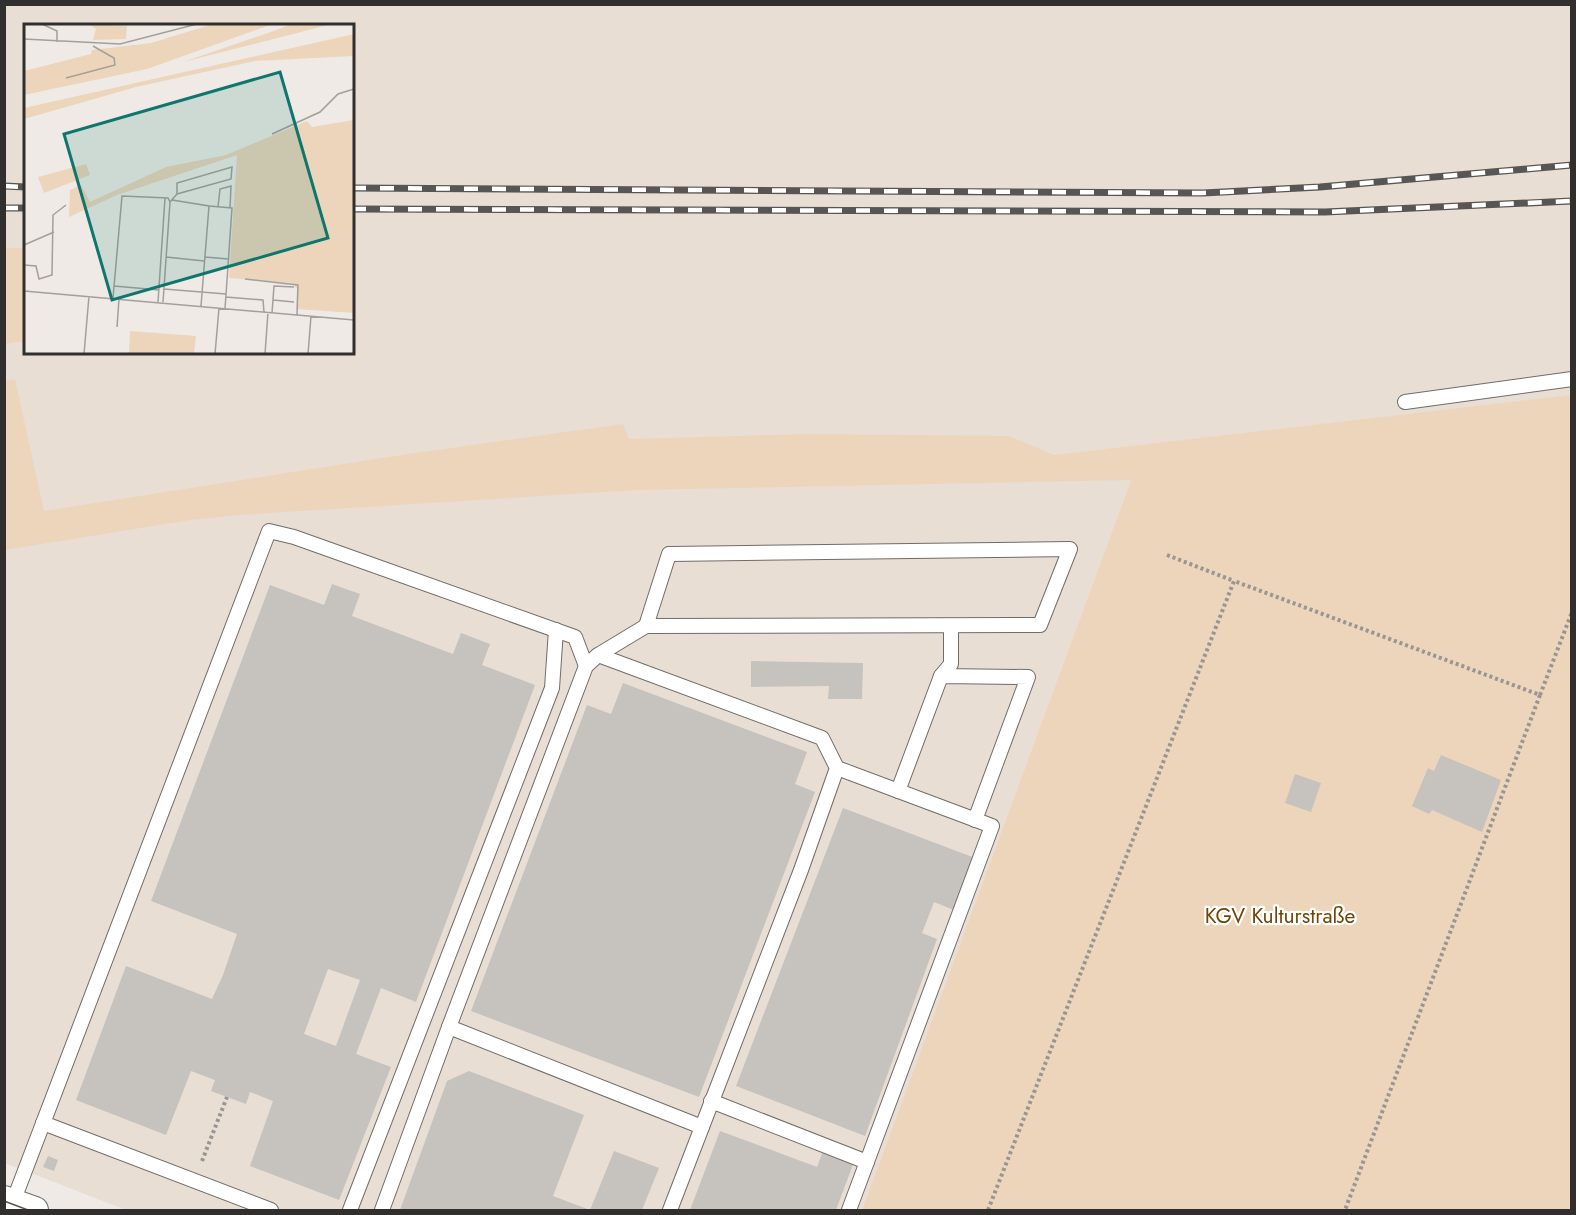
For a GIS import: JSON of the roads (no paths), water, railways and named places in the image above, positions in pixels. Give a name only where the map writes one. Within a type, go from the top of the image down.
[{"type":"lane","points":[[1405,402],[1572,379]]},
{"type":"lane","points":[[17,1204],[43,1123],[269,531],[294,537],[575,637],[586,666]]},
{"type":"lane","points":[[382,1210],[448,1027],[586,666],[598,655],[646,627],[1040,626],[1070,549],[669,554],[646,627]]},
{"type":"lane","points":[[898,791],[941,676],[951,664],[951,626]]},
{"type":"lane","points":[[350,1210],[552,688],[556,630]]},
{"type":"lane","points":[[598,655],[822,738],[837,768],[992,826],[849,1210]]},
{"type":"lane","points":[[941,676],[1028,677],[975,820]]},
{"type":"lane","points":[[670,1210],[801,870],[837,768]]},
{"type":"lane","points":[[448,1027],[702,1127]]},
{"type":"lane","points":[[711,1101],[867,1162]]},
{"type":"lane","points":[[43,1123],[271,1210]]},
{"type":"tram line","points":[[4,1201],[28,1210]]},
{"type":"railway","points":[[354,188],[1203,193],[1320,187],[1572,165]]},
{"type":"railway","points":[[4,186],[24,187]]},
{"type":"railway","points":[[354,209],[1325,212],[1572,201]]},
{"type":"railway","points":[[4,208],[24,208]]},
{"type":"park label","name":"KGV Kulturstraße","points":[[1280,916]]}]
